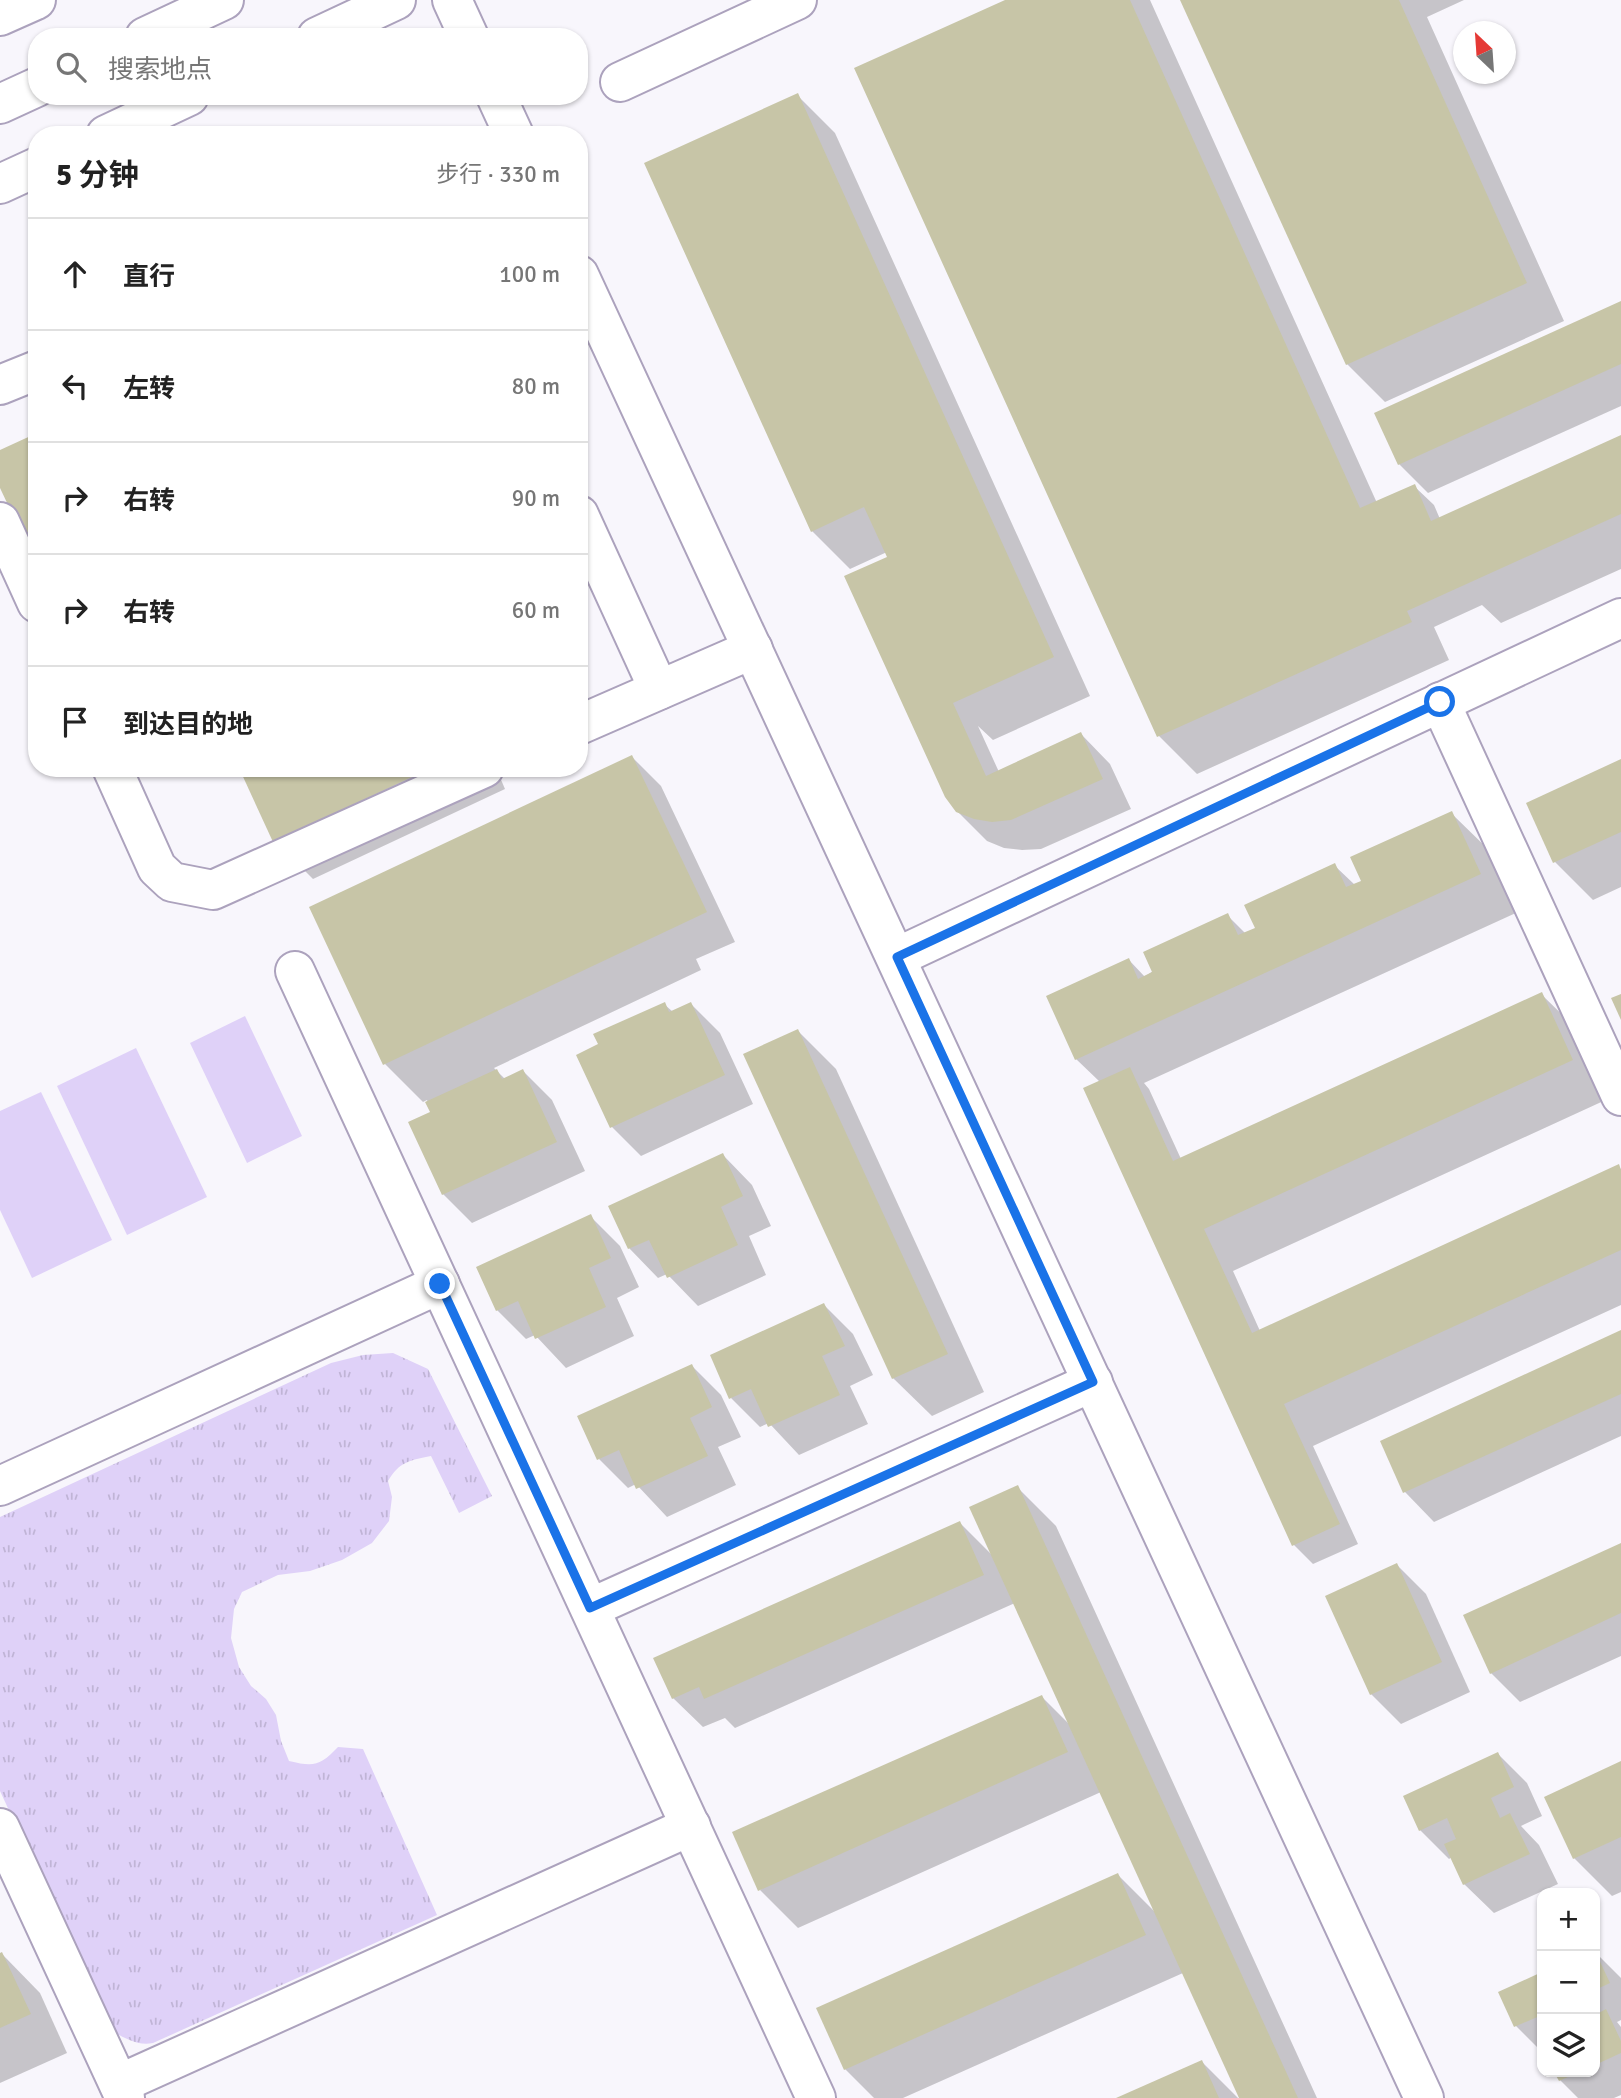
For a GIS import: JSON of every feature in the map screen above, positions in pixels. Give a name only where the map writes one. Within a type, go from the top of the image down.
[{"type":"street","points":[[0,16],[36,0]]},
{"type":"street","points":[[164,28],[224,0]]},
{"type":"street","points":[[336,28],[396,0]]},
{"type":"street","points":[[452,0],[465,28]]},
{"type":"street","points":[[620,82],[797,0]]},
{"type":"street","points":[[0,104],[28,91]]},
{"type":"street","points":[[125,126],[169,105]]},
{"type":"street","points":[[500,105],[510,126]]},
{"type":"street","points":[[0,184],[28,171]]},
{"type":"street","points":[[588,294],[1424,2098]]},
{"type":"street","points":[[0,385],[28,374]]},
{"type":"street","points":[[0,522],[28,583]]},
{"type":"street","points":[[588,535],[659,690]]},
{"type":"street","points":[[897,957],[1621,618]]},
{"type":"street","points":[[588,722],[753,649]]},
{"type":"street","points":[[1440,702],[1621,1096]]},
{"type":"street","points":[[116,777],[158,868],[172,882],[213,890],[464,777]]},
{"type":"street","points":[[295,971],[816,2098]]},
{"type":"street","points":[[0,1486],[440,1284]]},
{"type":"street","points":[[590,1608],[1093,1382]]},
{"type":"street","points":[[0,1828],[122,2091],[691,1826]]},
{"type":"green space","points":[[245,1016],[302,1136],[247,1163],[190,1043]]},
{"type":"green space","points":[[136,1048],[207,1197],[127,1235],[57,1086]]},
{"type":"green space","points":[[41,1092],[112,1240],[32,1278],[0,1210],[0,1111]]},
{"type":"green space","points":[[393,1353],[428,1369],[492,1496],[459,1513],[431,1456],[406,1463],[396,1470],[388,1481],[392,1497],[389,1521],[372,1543],[342,1560],[310,1571],[278,1575],[242,1592],[234,1609],[231,1638],[239,1667],[276,1715],[281,1741],[289,1761],[311,1764],[326,1758],[338,1747],[363,1749],[437,1915],[153,2043],[131,2041],[111,2030],[0,1791],[0,1517],[331,1363],[363,1355]]},
{"type":"building","points":[[1005,0],[1130,0],[1360,508],[1415,484],[1431,521],[1621,435],[1621,514],[1407,611],[1412,622],[1157,737],[854,68]]},
{"type":"building","points":[[1180,0],[1399,0],[1527,283],[1346,365]]},
{"type":"building","points":[[798,93],[1054,657],[953,703],[986,776],[1081,732],[1103,779],[1011,820],[992,822],[974,819],[956,812],[945,797],[844,576],[887,557],[864,507],[811,532],[644,163]]},
{"type":"building","points":[[1621,301],[1621,364],[1398,465],[1374,413]]},
{"type":"building","points":[[28,437],[27,545],[0,488],[0,450]]},
{"type":"building","points":[[632,755],[707,912],[383,1065],[309,907]]},
{"type":"building","points":[[1621,759],[1621,832],[1553,863],[1526,803]]},
{"type":"building","points":[[243,777],[412,777],[273,842]]},
{"type":"building","points":[[1452,811],[1481,874],[1075,1060],[1046,996],[1129,958],[1138,979],[1152,972],[1143,952],[1228,913],[1238,935],[1255,928],[1244,905],[1335,863],[1346,887],[1361,881],[1350,857]]},
{"type":"building","points":[[1542,992],[1573,1060],[1204,1229],[1252,1333],[1619,1164],[1621,1170],[1621,1250],[1284,1404],[1340,1524],[1292,1546],[1083,1088],[1130,1067],[1173,1161]]},
{"type":"building","points":[[1621,994],[1621,1020],[1611,998]]},
{"type":"building","points":[[665,1002],[669,1012],[691,1002],[725,1075],[610,1128],[576,1055],[598,1044],[593,1034]]},
{"type":"building","points":[[798,1029],[948,1354],[892,1379],[743,1054]]},
{"type":"building","points":[[497,1069],[502,1079],[523,1069],[557,1142],[442,1195],[408,1122],[430,1112],[425,1102]]},
{"type":"building","points":[[723,1153],[743,1196],[721,1207],[738,1245],[667,1278],[649,1240],[628,1249],[608,1206]]},
{"type":"building","points":[[591,1214],[611,1258],[589,1268],[606,1307],[535,1339],[518,1301],[496,1311],[476,1267]]},
{"type":"building","points":[[824,1303],[845,1346],[822,1356],[840,1395],[768,1427],[751,1389],[729,1399],[710,1355]]},
{"type":"building","points":[[1621,1330],[1621,1394],[1403,1493],[1380,1441]]},
{"type":"building","points":[[692,1364],[712,1407],[690,1418],[708,1456],[636,1489],[619,1450],[597,1460],[577,1416]]},
{"type":"building","points":[[1018,1485],[1298,2098],[1239,2098],[969,1507]]},
{"type":"building","points":[[960,1521],[984,1575],[704,1699],[699,1687],[672,1699],[653,1658]]},
{"type":"building","points":[[1621,1543],[1621,1613],[1490,1674],[1463,1615]]},
{"type":"building","points":[[1397,1563],[1442,1662],[1370,1695],[1325,1596]]},
{"type":"building","points":[[1042,1695],[1068,1752],[758,1891],[732,1832]]},
{"type":"building","points":[[1498,1752],[1514,1787],[1491,1798],[1500,1818],[1510,1813],[1530,1854],[1463,1885],[1444,1844],[1456,1839],[1447,1818],[1419,1831],[1403,1796]]},
{"type":"building","points":[[1621,1761],[1621,1837],[1573,1859],[1544,1797]]},
{"type":"building","points":[[1118,1873],[1146,1935],[844,2070],[816,2008]]},
{"type":"building","points":[[2,1952],[31,2014],[0,2028],[0,1953]]},
{"type":"building","points":[[1600,1962],[1610,1983],[1600,1988]]},
{"type":"building","points":[[1537,1974],[1537,2017],[1514,2027],[1498,1992]]},
{"type":"building","points":[[1606,2009],[1621,2041],[1621,2053],[1600,2063],[1600,2014]]},
{"type":"building","points":[[1202,2060],[1219,2098],[1116,2098]]},
{"type":"route","points":[[440,1284],[590,1608],[1093,1382],[897,957],[1440,702]]}]
